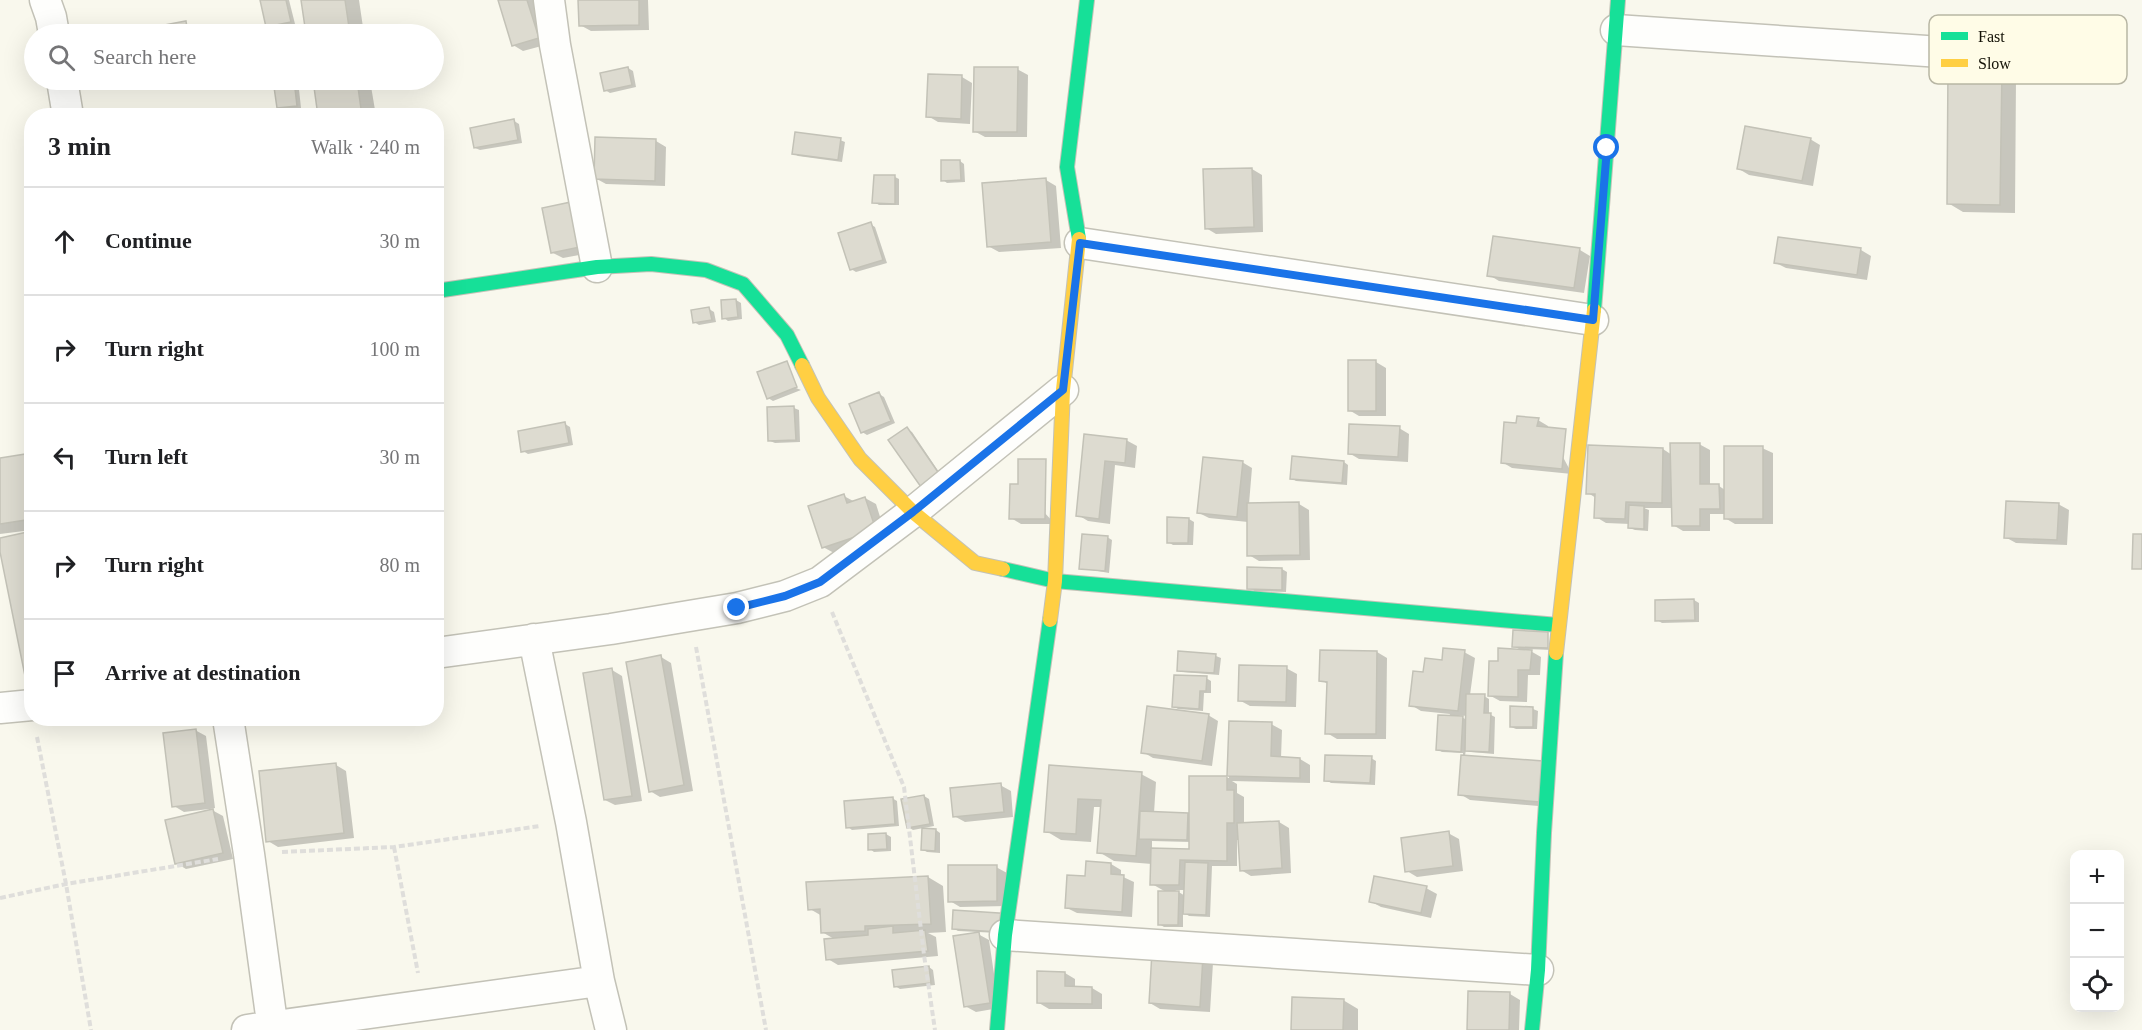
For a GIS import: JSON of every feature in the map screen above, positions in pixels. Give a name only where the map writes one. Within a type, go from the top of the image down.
[{"type":"street","points":[[45,0],[51,24]]},
{"type":"street","points":[[549,0],[555,45],[597,267]]},
{"type":"street","points":[[997,1030],[1005,935],[1055,581],[1063,390],[1080,243],[1067,167],[1087,0]]},
{"type":"street","points":[[1532,1030],[1538,970],[1544,833],[1558,625],[1593,320],[1618,0]]},
{"type":"street","points":[[1616,30],[1929,51]]},
{"type":"street","points":[[64,90],[67,108]]},
{"type":"street","points":[[1080,243],[1593,320]]},
{"type":"street","points":[[444,290],[597,267],[651,264],[706,270],[743,284],[787,335],[818,398],[860,459],[913,512],[975,563],[1055,581],[1558,625]]},
{"type":"street","points":[[444,652],[690,617],[785,596],[820,582],[913,512],[1063,390]]},
{"type":"street","points":[[534,639],[571,822],[598,981],[611,1030]]},
{"type":"street","points":[[0,708],[24,714]]},
{"type":"street","points":[[229,726],[249,854],[264,1029],[598,981]]},
{"type":"street","points":[[1005,935],[1538,970]]},
{"type":"path","points":[[820,582],[904,787],[935,1030]]},
{"type":"path","points":[[690,617],[766,1030]]},
{"type":"path","points":[[36,726],[91,1030]]},
{"type":"path","points":[[394,847],[424,1007]]},
{"type":"building","points":[[260,0],[286,0],[291,22],[265,24]]},
{"type":"building","points":[[301,0],[345,0],[349,24],[305,24]]},
{"type":"building","points":[[498,0],[527,0],[539,38],[512,46]]},
{"type":"building","points":[[578,0],[639,0],[639,25],[579,26]]},
{"type":"building","points":[[186,21],[186,24],[170,24]]},
{"type":"building","points":[[628,67],[632,85],[604,91],[600,73]]},
{"type":"building","points":[[974,67],[1018,67],[1017,132],[973,132]]},
{"type":"building","points":[[928,74],[962,75],[961,119],[926,117]]},
{"type":"building","points":[[1948,84],[2002,84],[2000,205],[1947,204]]},
{"type":"building","points":[[274,90],[295,90],[297,106],[277,108]]},
{"type":"building","points":[[314,90],[358,90],[361,108],[317,108]]},
{"type":"building","points":[[514,119],[518,140],[474,148],[470,128]]},
{"type":"building","points":[[1745,126],[1811,138],[1802,181],[1737,169]]},
{"type":"building","points":[[795,132],[841,138],[838,160],[792,154]]},
{"type":"building","points":[[595,137],[656,139],[655,181],[594,179]]},
{"type":"building","points":[[941,160],[960,160],[961,180],[941,181]]},
{"type":"building","points":[[1252,168],[1254,227],[1205,229],[1203,169]]},
{"type":"building","points":[[874,175],[895,175],[895,204],[872,203]]},
{"type":"building","points":[[1046,178],[1051,242],[987,247],[982,183]]},
{"type":"building","points":[[571,202],[580,247],[551,253],[542,208]]},
{"type":"building","points":[[871,222],[883,260],[850,270],[838,233]]},
{"type":"building","points":[[1493,236],[1580,248],[1574,288],[1487,276]]},
{"type":"building","points":[[1778,237],[1861,248],[1857,275],[1774,263]]},
{"type":"building","points":[[736,299],[738,317],[722,319],[721,300]]},
{"type":"building","points":[[709,307],[712,320],[693,323],[691,310]]},
{"type":"building","points":[[1348,360],[1376,360],[1376,411],[1348,411]]},
{"type":"building","points":[[787,361],[797,387],[767,399],[757,372]]},
{"type":"building","points":[[879,392],[891,421],[861,433],[849,404]]},
{"type":"building","points":[[794,406],[796,440],[768,441],[767,407]]},
{"type":"building","points":[[1517,416],[1539,418],[1537,426],[1566,429],[1562,469],[1501,463],[1504,422],[1516,423]]},
{"type":"building","points":[[565,422],[569,443],[521,452],[518,431]]},
{"type":"building","points":[[1349,424],[1400,426],[1398,457],[1348,454]]},
{"type":"building","points":[[907,427],[940,475],[921,487],[888,440]]},
{"type":"building","points":[[1084,434],[1127,439],[1125,463],[1105,461],[1099,519],[1076,516]]},
{"type":"building","points":[[1670,443],[1700,443],[1700,484],[1719,484],[1720,509],[1700,509],[1700,526],[1672,526]]},
{"type":"building","points":[[1588,445],[1663,448],[1662,503],[1626,502],[1625,519],[1594,518],[1595,494],[1586,494]]},
{"type":"building","points":[[1724,446],[1763,446],[1763,519],[1724,519]]},
{"type":"building","points":[[24,454],[24,520],[0,524],[0,458]]},
{"type":"building","points":[[1292,456],[1344,461],[1342,483],[1290,479]]},
{"type":"building","points":[[1203,457],[1243,461],[1237,517],[1197,513]]},
{"type":"building","points":[[1018,459],[1046,459],[1045,519],[1009,519],[1010,484],[1018,484]]},
{"type":"building","points":[[844,494],[847,503],[865,497],[876,530],[822,548],[808,506]]},
{"type":"building","points":[[2006,501],[2059,503],[2057,540],[2004,538]]},
{"type":"building","points":[[1299,502],[1300,555],[1247,556],[1247,503]]},
{"type":"building","points":[[1629,505],[1644,506],[1644,529],[1628,528]]},
{"type":"building","points":[[1167,517],[1189,518],[1188,543],[1167,543]]},
{"type":"building","points":[[24,533],[24,671],[0,552],[0,538]]},
{"type":"building","points":[[1082,534],[1108,536],[1105,571],[1079,569]]},
{"type":"building","points":[[2133,534],[2142,534],[2142,569],[2132,569]]},
{"type":"building","points":[[1247,567],[1282,568],[1282,590],[1247,589]]},
{"type":"building","points":[[1694,599],[1695,620],[1655,621],[1655,600]]},
{"type":"building","points":[[1513,630],[1548,632],[1548,648],[1512,647]]},
{"type":"building","points":[[1443,648],[1465,650],[1458,711],[1409,706],[1413,671],[1423,672],[1425,658],[1442,660]]},
{"type":"building","points":[[1498,648],[1532,650],[1530,670],[1518,670],[1518,697],[1488,696],[1489,661],[1498,661]]},
{"type":"building","points":[[1320,650],[1377,651],[1376,734],[1325,734],[1327,682],[1319,681]]},
{"type":"building","points":[[1178,651],[1216,654],[1214,673],[1177,671]]},
{"type":"building","points":[[661,655],[684,785],[649,792],[626,662]]},
{"type":"building","points":[[1239,665],[1287,666],[1286,702],[1238,701]]},
{"type":"building","points":[[612,668],[632,796],[604,800],[583,673]]},
{"type":"building","points":[[1174,675],[1207,676],[1206,691],[1200,691],[1199,709],[1172,707]]},
{"type":"building","points":[[1466,694],[1485,694],[1484,713],[1491,713],[1489,752],[1465,751]]},
{"type":"building","points":[[1147,706],[1209,714],[1202,761],[1141,753]]},
{"type":"building","points":[[1510,706],[1533,707],[1533,727],[1510,727]]},
{"type":"building","points":[[1438,715],[1463,716],[1461,752],[1436,750]]},
{"type":"building","points":[[1229,721],[1272,722],[1271,756],[1300,758],[1300,778],[1227,776]]},
{"type":"building","points":[[196,729],[205,803],[172,807],[163,733]]},
{"type":"building","points":[[1325,755],[1372,756],[1370,783],[1324,781]]},
{"type":"building","points":[[1461,755],[1543,761],[1540,802],[1458,795]]},
{"type":"building","points":[[336,763],[344,833],[266,842],[259,771]]},
{"type":"building","points":[[1049,765],[1142,772],[1136,856],[1097,853],[1101,800],[1078,799],[1076,834],[1044,832]]},
{"type":"building","points":[[1189,776],[1227,776],[1227,790],[1234,790],[1234,823],[1227,823],[1227,861],[1180,860],[1179,885],[1150,885],[1151,848],[1189,849]]},
{"type":"building","points":[[1001,783],[1004,812],[953,817],[950,788]]},
{"type":"building","points":[[924,795],[930,824],[907,828],[901,799]]},
{"type":"building","points":[[893,797],[895,824],[846,828],[844,801]]},
{"type":"building","points":[[213,809],[223,853],[175,864],[165,820]]},
{"type":"building","points":[[1140,811],[1188,813],[1187,840],[1139,839]]},
{"type":"building","points":[[1279,821],[1282,868],[1240,871],[1237,823]]},
{"type":"building","points":[[922,828],[936,829],[935,851],[921,850]]},
{"type":"building","points":[[1449,831],[1453,866],[1405,872],[1401,838]]},
{"type":"building","points":[[886,833],[887,849],[868,850],[868,834]]},
{"type":"building","points":[[1086,861],[1111,863],[1111,874],[1124,875],[1122,912],[1065,908],[1067,875],[1085,876]]},
{"type":"building","points":[[1185,862],[1208,863],[1206,915],[1183,914]]},
{"type":"building","points":[[948,865],[997,865],[997,901],[948,902]]},
{"type":"building","points":[[928,876],[931,924],[865,926],[865,931],[821,933],[820,909],[808,910],[806,882]]},
{"type":"building","points":[[1374,876],[1427,886],[1421,913],[1369,902]]},
{"type":"building","points":[[1158,891],[1179,891],[1178,925],[1158,925]]},
{"type":"building","points":[[953,910],[1014,914],[1014,933],[952,929]]},
{"type":"building","points":[[893,926],[893,933],[925,930],[928,951],[826,960],[824,939],[868,935],[868,929]]},
{"type":"building","points":[[979,932],[990,1003],[964,1007],[953,936]]},
{"type":"building","points":[[1152,952],[1203,956],[1200,1007],[1149,1003]]},
{"type":"building","points":[[929,966],[931,983],[894,987],[892,970]]},
{"type":"building","points":[[1037,971],[1065,972],[1065,986],[1092,987],[1092,1004],[1037,1003]]},
{"type":"building","points":[[1468,991],[1510,992],[1509,1030],[1467,1030]]},
{"type":"building","points":[[1292,997],[1344,999],[1343,1030],[1291,1030]]},
{"type":"traffic: fast","points":[[1079,239],[1067,167],[1087,0]]},
{"type":"traffic: fast","points":[[1594,310],[1618,0]]},
{"type":"traffic: fast","points":[[444,290],[597,267],[651,264],[706,270],[743,284],[787,335],[802,365]]},
{"type":"traffic: fast","points":[[1003,569],[1055,581],[1558,625]]},
{"type":"traffic: fast","points":[[997,1030],[1005,935],[1050,620]]},
{"type":"traffic: fast","points":[[1532,1030],[1538,970],[1556,653]]},
{"type":"traffic: slow","points":[[1050,620],[1055,581],[1063,390],[1079,239]]},
{"type":"traffic: slow","points":[[1556,653],[1594,310]]},
{"type":"traffic: slow","points":[[802,365],[818,398],[860,459],[913,512],[975,563],[1003,569]]},
{"type":"route","points":[[737,608],[785,596],[820,582],[913,512],[1063,390],[1080,243],[1593,320],[1607,148]]}]
